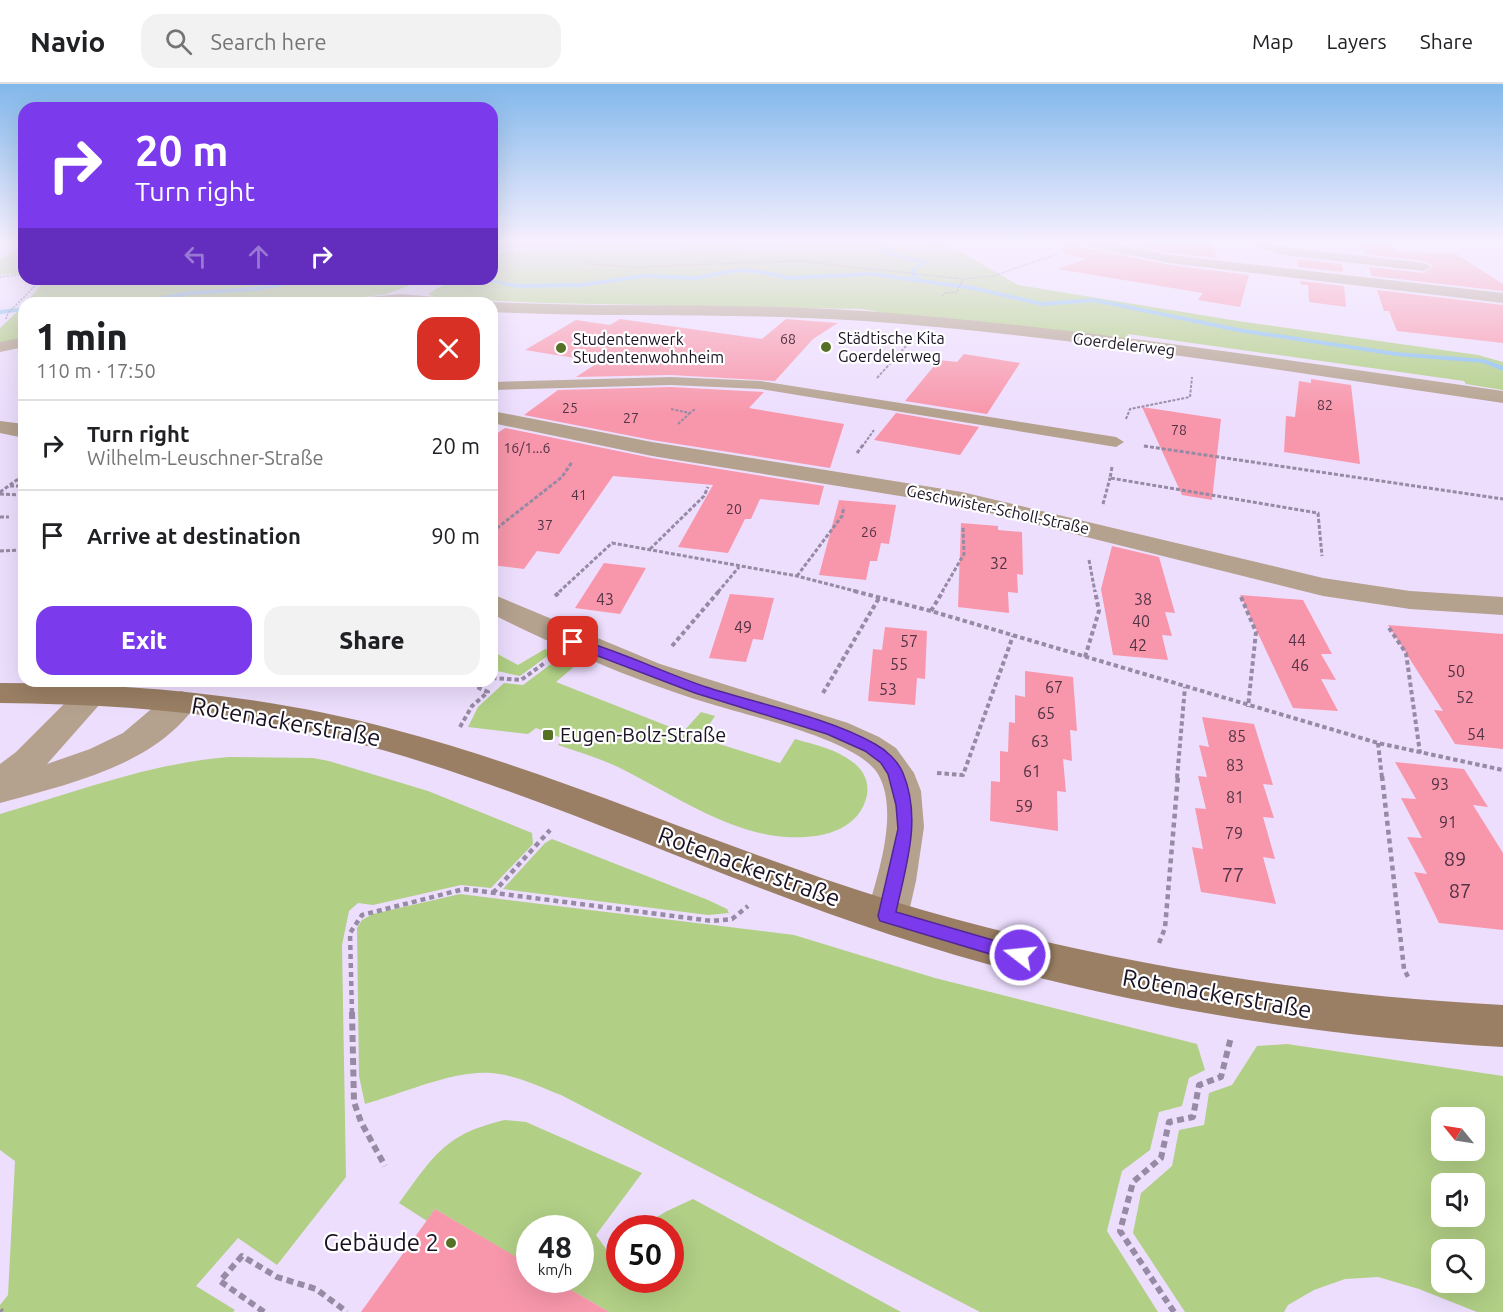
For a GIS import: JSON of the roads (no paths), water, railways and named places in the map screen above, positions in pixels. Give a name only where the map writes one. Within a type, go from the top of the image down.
[{"type":"main road","name":"Rotenackerstraße","points":[[0,693],[92,695],[181,702],[305,720],[391,740],[575,803],[887,916],[1020,955],[1224,998],[1350,1016],[1503,1026]]},
{"type":"street","name":"Goerdelerweg","points":[[498,307],[790,312],[926,322],[1195,353],[1503,397]]},
{"type":"street","points":[[0,347],[18,343]]},
{"type":"street","points":[[0,413],[18,412]]},
{"type":"street","name":"Geschwister-Scholl-Straße","points":[[498,418],[642,447],[971,501],[1334,589],[1410,600],[1503,606]]},
{"type":"street","points":[[0,427],[18,430]]},
{"type":"street","points":[[498,606],[605,656],[700,690],[832,731],[870,747],[886,760],[895,773],[904,805],[906,829],[887,916]]},
{"type":"street","points":[[0,783],[29,761],[92,695]]},
{"type":"street","points":[[0,790],[62,773],[115,752],[152,729],[181,702]]},
{"type":"lane","points":[[498,386],[718,382],[780,387],[857,402],[1116,442]]},
{"type":"waterway","points":[[1017,298],[1042,304],[1094,300],[1238,330],[1396,354],[1484,361],[1503,369]]},
{"type":"waterway","points":[[0,312],[18,310]]},
{"type":"place","name":"Städtische Kita Goerdelerweg","points":[[826,347]]},
{"type":"place","name":"Studentenwerk Studentenwohnheim","points":[[561,348]]},
{"type":"place","name":"Eugen-Bolz-Straße","points":[[548,735]]},
{"type":"place","name":"Gebäude 2","points":[[451,1243]]}]
